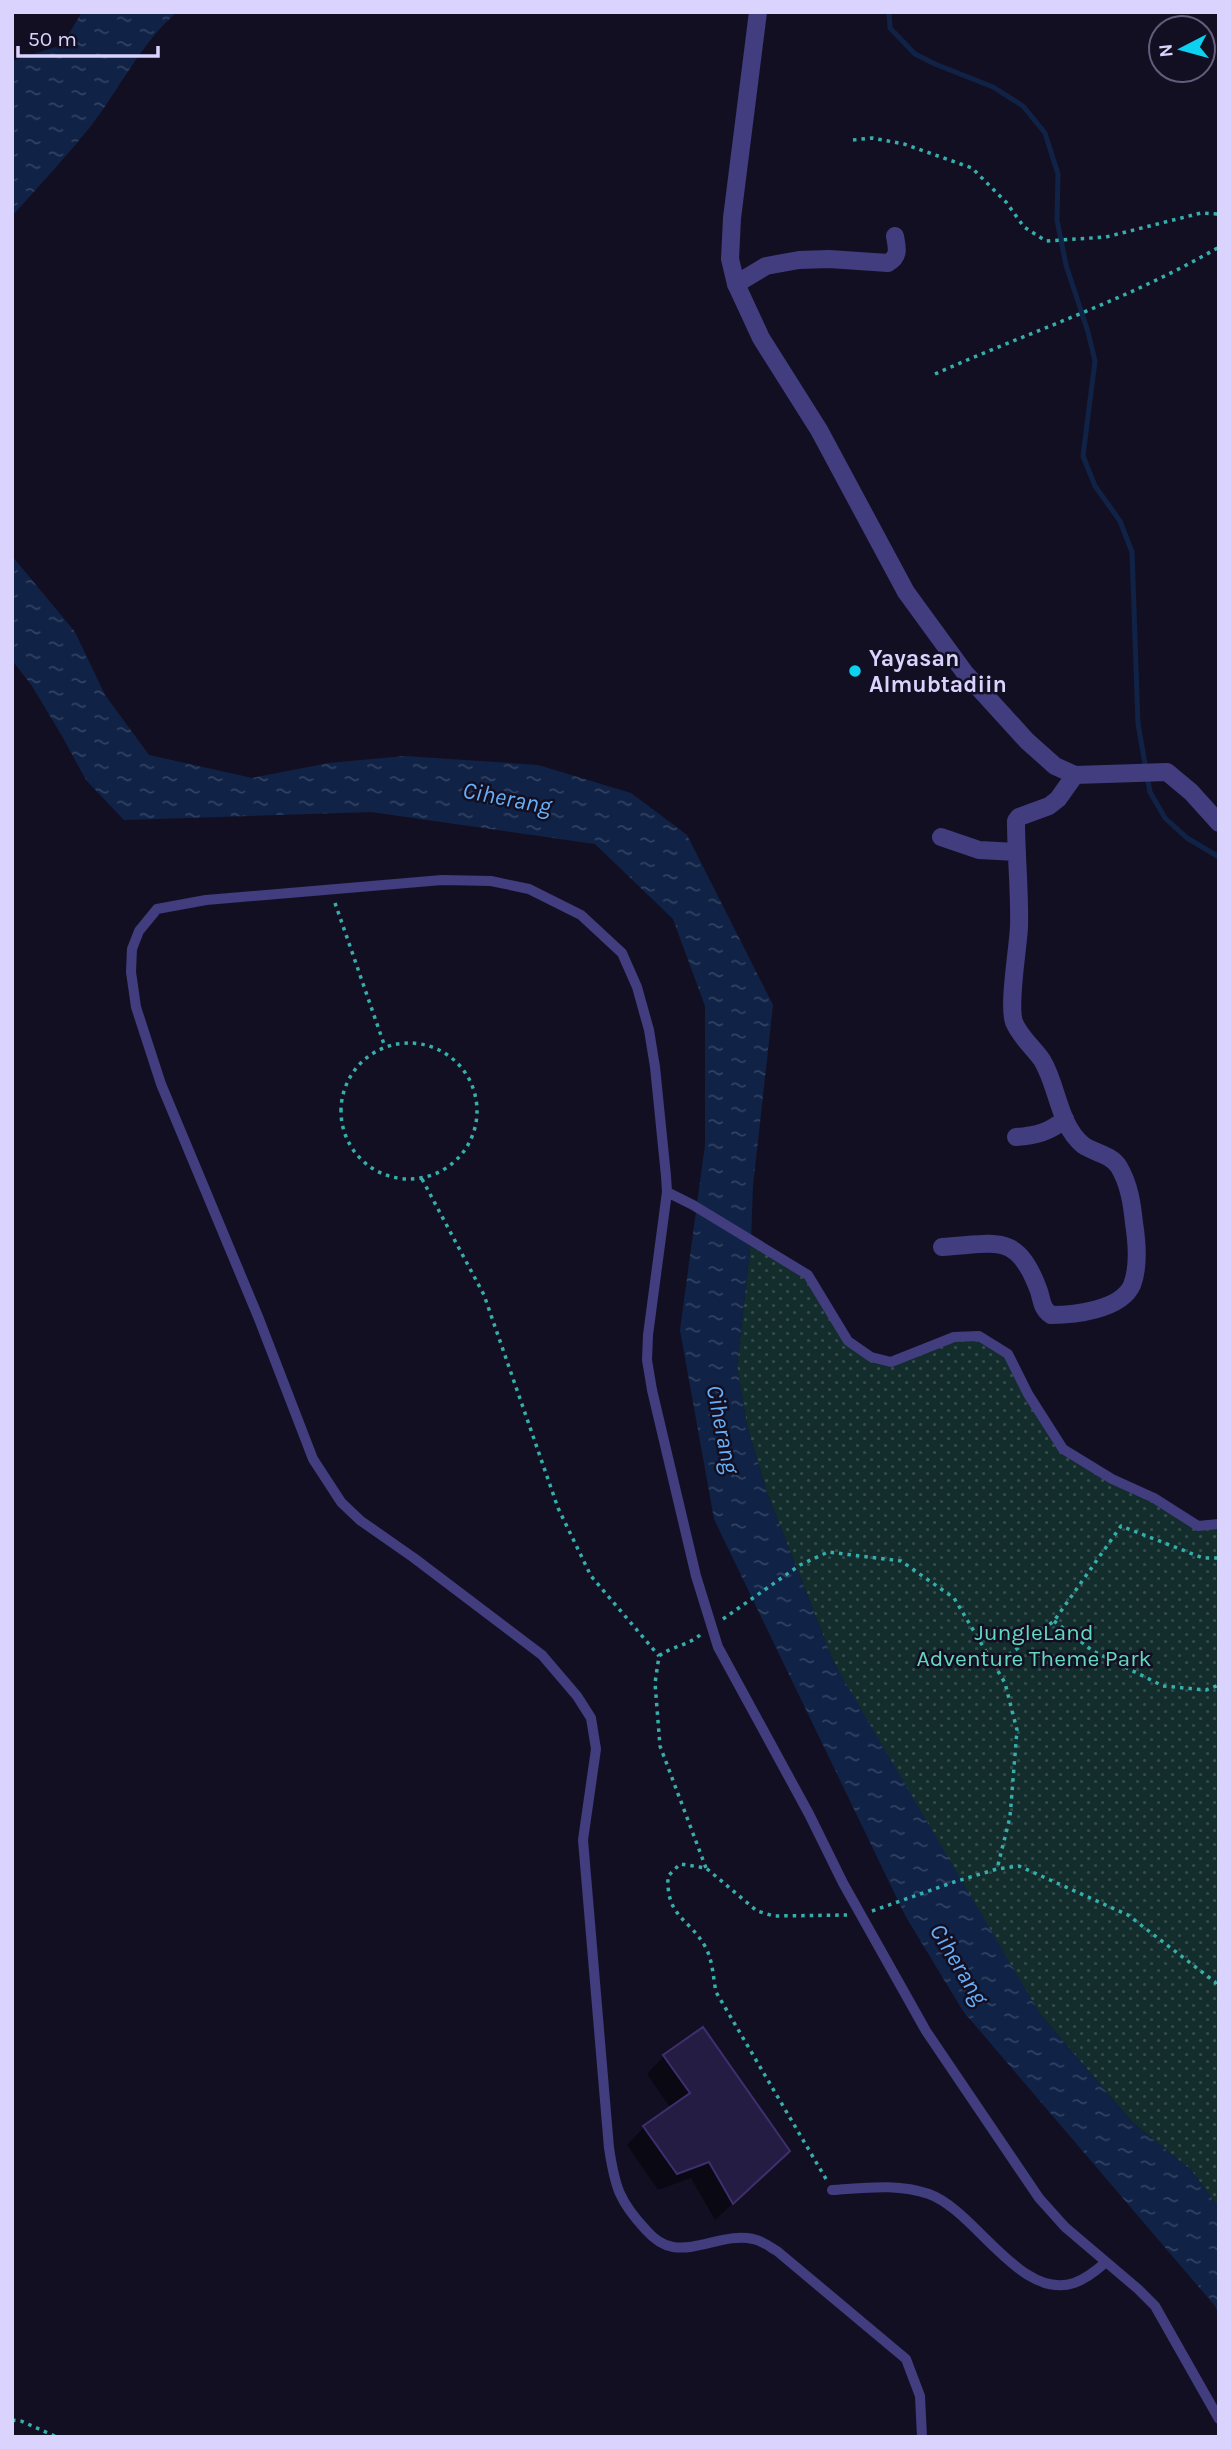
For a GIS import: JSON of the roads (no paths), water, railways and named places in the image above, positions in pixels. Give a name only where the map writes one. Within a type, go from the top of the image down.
[{"type":"street","points":[[758,12],[732,218],[730,258],[736,284],[761,338],[819,430],[912,602],[965,673],[1027,741],[1055,765],[1075,775],[1159,771],[1172,774],[1219,823]]},
{"type":"street","points":[[736,284],[766,266],[799,260],[888,263],[895,259],[898,252],[895,236]]},
{"type":"street","points":[[943,1247],[988,1242],[1014,1250],[1027,1263],[1043,1307],[1051,1315],[1075,1315],[1100,1309],[1128,1292],[1132,1284],[1137,1253],[1131,1200],[1125,1179],[1117,1163],[1084,1145],[1065,1119],[1042,1060],[1020,1034],[1012,1011],[1019,924],[1017,819],[1049,806],[1058,799],[1075,775]]},
{"type":"street","points":[[941,837],[979,850],[1017,852]]},
{"type":"street","points":[[1016,1137],[1040,1134],[1065,1119]]},
{"type":"lane","points":[[922,2437],[920,2396],[906,2359],[777,2251],[754,2239],[726,2238],[692,2246],[673,2247],[656,2241],[626,2209],[614,2177],[609,2148],[583,1840],[596,1749],[591,1718],[577,1696],[542,1655],[361,1521],[341,1502],[313,1459],[259,1318],[161,1084],[136,1007],[131,972],[132,949],[139,931],[157,909],[206,900],[330,889],[442,880],[491,880],[530,889],[581,915],[622,953],[638,987],[655,1067],[667,1192],[653,1288],[647,1360],[687,1539],[718,1647],[926,2031],[1039,2198],[1065,2227],[1155,2306],[1219,2419]]},
{"type":"lane","points":[[667,1192],[808,1275],[848,1341],[871,1357],[891,1362],[954,1337],[979,1336],[1009,1354],[1028,1394],[1063,1449],[1112,1479],[1154,1498],[1198,1526],[1219,1524]]},
{"type":"lane","points":[[832,2190],[907,2189],[930,2194],[948,2204],[979,2230],[1005,2259],[1028,2275],[1053,2285],[1074,2283],[1106,2262]]},
{"type":"water","points":[[82,12],[177,12],[152,38],[90,127],[12,216],[12,61],[62,45]]},
{"type":"water","name":"Ciherang","points":[[12,556],[75,632],[105,695],[149,755],[252,778],[329,763],[404,756],[538,765],[631,793],[687,835],[773,1005],[737,1366],[747,1426],[766,1490],[834,1663],[1040,2014],[1132,2122],[1191,2170],[1219,2208],[1219,2316],[1215,2306],[963,2011],[906,1917],[714,1519],[680,1330],[705,1145],[705,1006],[673,919],[595,844],[371,812],[124,820],[86,780],[32,686],[12,660]]},
{"type":"waterway","points":[[889,12],[890,28],[915,54],[993,87],[1023,106],[1045,133],[1058,174],[1057,220],[1066,265],[1095,361],[1083,456],[1095,486],[1120,521],[1132,552],[1138,724],[1150,792],[1165,818],[1187,838],[1219,857]]},
{"type":"place","name":"Yayasan Almubtadiin","points":[[855,671]]},
{"type":"park label","name":"JungleLand Adventure Theme Park","points":[[1034,1645]]}]
